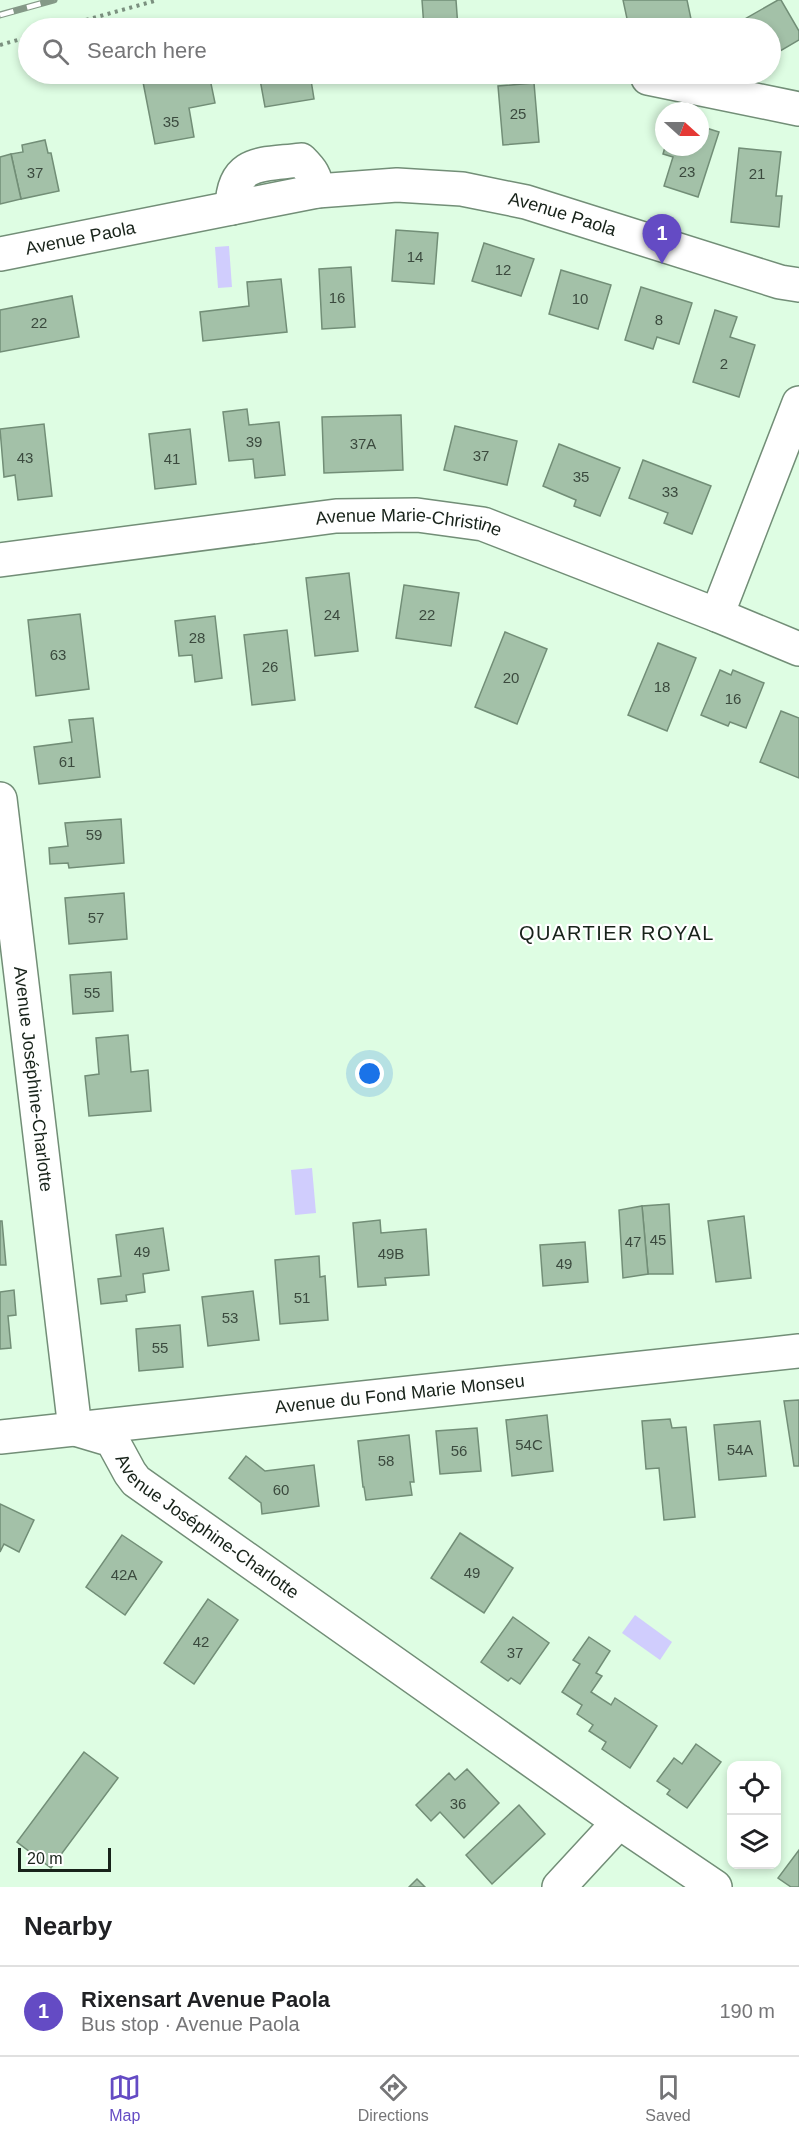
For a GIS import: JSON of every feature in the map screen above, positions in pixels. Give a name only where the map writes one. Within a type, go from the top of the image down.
[{"type":"street","points":[[677,84],[799,109]]},
{"type":"street","name":"Avenue Paola","points":[[0,254],[317,191],[397,185],[462,189],[526,202],[780,282],[799,285]]},
{"type":"street","points":[[717,615],[799,403]]},
{"type":"street","name":"Avenue Marie-Christine","points":[[0,560],[336,516],[417,515],[483,524],[799,649]]},
{"type":"street","name":"Avenue Joséphine-Charlotte","points":[[0,799],[75,1429],[112,1440],[136,1481],[619,1822],[715,1887]]},
{"type":"street","name":"Avenue du Fond Marie Monseu","points":[[0,1437],[799,1351]]},
{"type":"street","points":[[560,1887],[619,1822]]},
{"type":"path","points":[[93,18],[158,0]]},
{"type":"path","points":[[0,45],[18,40]]},
{"type":"water","points":[[229,246],[232,287],[218,288],[215,247]]},
{"type":"water","points":[[312,1168],[316,1213],[295,1215],[291,1170]]},
{"type":"water","points":[[635,1615],[672,1642],[660,1660],[622,1633]]},
{"type":"building","points":[[422,0],[456,0],[457,18],[423,18]]},
{"type":"building","points":[[623,0],[687,0],[691,18],[627,18]]},
{"type":"building","points":[[781,0],[799,31],[799,40],[781,51],[781,18],[746,18]]},
{"type":"building","points":[[143,84],[211,84],[215,103],[189,108],[194,137],[155,144]]},
{"type":"building","points":[[261,84],[312,84],[314,99],[265,107]]},
{"type":"building","points":[[534,84],[539,142],[503,145],[498,86]]},
{"type":"building","points":[[709,129],[719,132],[698,197],[664,186],[673,157],[670,156],[709,156]]},
{"type":"building","points":[[45,140],[48,153],[51,153],[59,191],[21,199],[11,154],[23,152],[22,145]]},
{"type":"building","points":[[739,148],[781,152],[776,196],[782,196],[779,227],[731,222]]},
{"type":"building","points":[[11,154],[21,199],[0,204],[0,157]]},
{"type":"building","points":[[396,230],[438,233],[434,284],[392,281]]},
{"type":"building","points":[[484,243],[534,259],[521,296],[472,281]]},
{"type":"building","points":[[351,267],[355,327],[322,329],[319,269]]},
{"type":"building","points":[[561,270],[611,285],[598,329],[549,314]]},
{"type":"building","points":[[281,279],[287,332],[203,341],[200,312],[249,306],[247,282]]},
{"type":"building","points":[[641,287],[692,303],[679,344],[657,337],[653,349],[625,340]]},
{"type":"building","points":[[72,296],[79,337],[0,352],[0,310]]},
{"type":"building","points":[[715,310],[737,317],[730,337],[755,345],[739,397],[693,382]]},
{"type":"building","points":[[247,409],[249,425],[279,422],[285,475],[255,478],[253,459],[229,461],[223,412]]},
{"type":"building","points":[[401,415],[403,470],[324,473],[322,417]]},
{"type":"building","points":[[44,424],[52,496],[18,500],[15,475],[4,477],[0,429]]},
{"type":"building","points":[[455,426],[517,441],[507,485],[444,470]]},
{"type":"building","points":[[190,429],[196,484],[155,489],[149,434]]},
{"type":"building","points":[[559,444],[620,468],[600,516],[574,506],[576,500],[543,486]]},
{"type":"building","points":[[643,460],[711,486],[692,534],[664,523],[668,513],[629,498]]},
{"type":"building","points":[[349,573],[358,651],[315,656],[306,578]]},
{"type":"building","points":[[404,585],[459,593],[451,646],[396,638]]},
{"type":"building","points":[[80,614],[89,689],[36,696],[28,620]]},
{"type":"building","points":[[215,616],[222,678],[195,682],[192,655],[179,656],[175,621]]},
{"type":"building","points":[[287,630],[295,700],[252,705],[244,635]]},
{"type":"building","points":[[505,632],[547,649],[517,724],[475,707]]},
{"type":"building","points":[[658,643],[696,658],[667,731],[628,715]]},
{"type":"building","points":[[720,670],[731,675],[733,670],[764,683],[746,728],[730,722],[728,726],[701,715]]},
{"type":"building","points":[[781,711],[799,718],[799,778],[760,762]]},
{"type":"building","points":[[93,718],[100,777],[39,784],[34,747],[72,742],[69,720]]},
{"type":"building","points":[[121,819],[124,863],[69,868],[68,863],[50,864],[49,848],[68,846],[65,823]]},
{"type":"building","points":[[124,893],[127,939],[69,944],[65,898]]},
{"type":"building","points":[[111,972],[113,1011],[73,1014],[70,975]]},
{"type":"building","points":[[128,1035],[131,1072],[148,1070],[151,1111],[89,1116],[85,1076],[99,1074],[96,1038]]},
{"type":"building","points":[[669,1204],[673,1274],[648,1274],[642,1206]]},
{"type":"building","points":[[642,1206],[648,1274],[623,1278],[619,1210]]},
{"type":"building","points":[[744,1216],[751,1278],[716,1282],[708,1221]]},
{"type":"building","points":[[380,1220],[381,1233],[426,1229],[429,1275],[385,1278],[386,1285],[358,1287],[353,1223]]},
{"type":"building","points":[[0,1221],[2,1221],[6,1265],[0,1265]]},
{"type":"building","points":[[163,1228],[169,1270],[143,1274],[145,1292],[126,1295],[127,1301],[101,1304],[98,1279],[121,1276],[116,1235]]},
{"type":"building","points":[[585,1242],[588,1282],[543,1286],[540,1245]]},
{"type":"building","points":[[319,1256],[320,1277],[325,1276],[328,1320],[280,1324],[275,1260]]},
{"type":"building","points":[[14,1290],[16,1315],[8,1316],[11,1348],[0,1349],[0,1292]]},
{"type":"building","points":[[253,1291],[259,1340],[208,1346],[202,1297]]},
{"type":"building","points":[[180,1325],[183,1367],[139,1371],[136,1329]]},
{"type":"building","points":[[799,1400],[799,1466],[794,1466],[784,1401]]},
{"type":"building","points":[[547,1415],[553,1471],[512,1476],[506,1420]]},
{"type":"building","points":[[670,1419],[672,1428],[686,1427],[695,1517],[664,1520],[659,1468],[646,1469],[642,1421]]},
{"type":"building","points":[[760,1421],[766,1476],[719,1480],[714,1425]]},
{"type":"building","points":[[477,1428],[481,1471],[440,1474],[436,1431]]},
{"type":"building","points":[[409,1435],[414,1482],[410,1482],[412,1495],[366,1500],[358,1441]]},
{"type":"building","points":[[246,1456],[265,1471],[314,1465],[319,1506],[262,1514],[261,1503],[229,1478]]},
{"type":"building","points":[[0,1504],[34,1520],[19,1552],[4,1544],[0,1552]]},
{"type":"building","points":[[460,1533],[513,1568],[484,1613],[431,1578]]},
{"type":"building","points":[[122,1535],[162,1562],[125,1615],[86,1587]]},
{"type":"building","points":[[208,1599],[238,1620],[194,1684],[164,1663]]},
{"type":"building","points":[[513,1617],[549,1643],[520,1684],[511,1678],[508,1681],[481,1662]]},
{"type":"building","points":[[589,1637],[610,1651],[596,1673],[602,1676],[591,1692],[611,1705],[615,1698],[657,1726],[630,1768],[602,1749],[606,1742],[589,1731],[593,1725],[577,1714],[582,1705],[562,1692],[580,1664],[573,1660]]},
{"type":"building","points":[[696,1744],[721,1762],[687,1808],[667,1794],[670,1790],[657,1781],[674,1758],[682,1764]]},
{"type":"building","points":[[84,1752],[118,1778],[51,1868],[17,1842]]},
{"type":"building","points":[[467,1769],[499,1803],[464,1838],[440,1812],[431,1821],[416,1805],[449,1773],[455,1780]]},
{"type":"building","points":[[519,1805],[545,1834],[492,1884],[466,1855]]},
{"type":"building","points":[[799,1850],[799,1887],[791,1887],[778,1878]]},
{"type":"building","points":[[417,1879],[425,1887],[409,1887]]},
{"type":"railway","points":[[0,15],[54,0]]},
{"type":"place","name":"Rixensart Avenue Paola","points":[[662,264]]},
{"type":"district","name":"QUARTIER ROYAL","points":[[617,933]]}]
